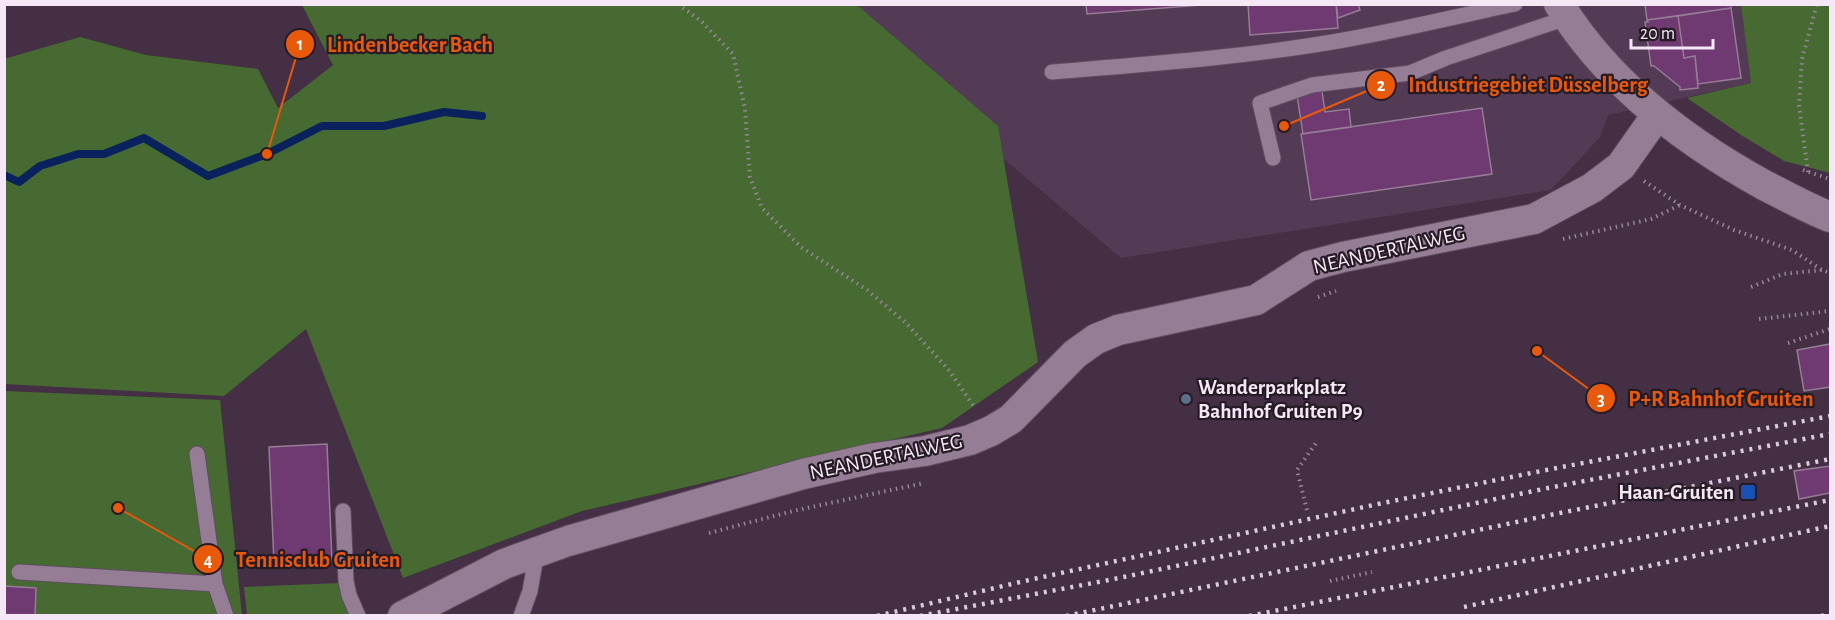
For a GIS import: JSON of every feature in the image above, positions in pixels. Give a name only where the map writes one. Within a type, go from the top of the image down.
[{"type":"street","points":[[1563,11],[1607,69],[1657,115],[1722,162],[1812,210],[1830,217]]},
{"type":"street","name":"NEANDERTALWEG","points":[[403,615],[484,573],[537,551],[803,474],[874,458],[925,451],[970,440],[1011,419],[1075,354],[1096,339],[1118,330],[1256,300],[1309,266],[1343,257],[1534,219],[1592,188],[1621,166],[1657,115]]},
{"type":"lane","points":[[1052,72],[1161,63],[1344,40],[1515,4]]},
{"type":"lane","points":[[1273,158],[1260,103],[1312,85],[1410,73],[1563,11]]},
{"type":"lane","points":[[196,454],[215,584],[226,615]]},
{"type":"lane","points":[[343,511],[346,581],[349,595],[358,615]]},
{"type":"lane","points":[[521,615],[530,591],[537,551]]},
{"type":"lane","points":[[19,572],[215,584]]},
{"type":"path","points":[[678,4],[701,21],[733,54],[745,109],[750,177],[762,208],[801,247],[867,290],[906,323],[948,369],[991,431]]},
{"type":"path","points":[[1817,4],[1802,59],[1799,105],[1808,172],[1830,179]]},
{"type":"path","points":[[1621,166],[1680,205],[1734,230],[1792,250],[1830,273]]},
{"type":"path","points":[[1560,239],[1651,219],[1680,205]]},
{"type":"path","points":[[1751,287],[1783,273],[1822,270]]},
{"type":"path","points":[[1312,298],[1344,289]]},
{"type":"path","points":[[1759,319],[1830,311]]},
{"type":"path","points":[[1788,343],[1830,329]]},
{"type":"path","points":[[1307,510],[1298,470],[1316,443]]},
{"type":"path","points":[[701,535],[793,511],[926,482]]},
{"type":"path","points":[[1330,581],[1372,572]]},
{"type":"shaded area","points":[[822,5],[1741,5],[1751,83],[1608,115],[1600,137],[1551,190],[1121,258]]},
{"type":"green space","points":[[302,5],[857,5],[998,126],[1038,362],[942,428],[582,511],[403,578],[306,329],[224,396],[5,384],[4,59],[80,37],[146,55],[258,69],[278,108],[333,65]]},
{"type":"green space","points":[[1741,5],[1830,5],[1830,173],[1784,161],[1687,98],[1751,83]]},
{"type":"green space","points":[[5,391],[220,400],[242,615],[5,615]]},
{"type":"green space","points":[[340,583],[353,615],[247,615],[244,587]]},
{"type":"building","points":[[1086,4],[1214,4],[1087,14]]},
{"type":"building","points":[[1248,4],[1336,4],[1338,28],[1250,35]]},
{"type":"building","points":[[1336,4],[1358,4],[1360,10],[1338,18]]},
{"type":"building","points":[[1645,4],[1731,4],[1731,8],[1647,20]]},
{"type":"building","points":[[1731,8],[1741,78],[1698,84],[1695,56],[1684,58],[1678,16]]},
{"type":"building","points":[[1678,16],[1684,58],[1695,56],[1698,88],[1680,90],[1680,87],[1651,66],[1645,22]]},
{"type":"building","points":[[1322,91],[1325,112],[1349,109],[1351,127],[1303,134],[1297,95]]},
{"type":"building","points":[[1482,108],[1492,174],[1311,200],[1301,134]]},
{"type":"building","points":[[1830,344],[1830,387],[1804,391],[1797,350]]},
{"type":"building","points":[[327,444],[332,561],[274,564],[269,447]]},
{"type":"building","points":[[1830,466],[1830,493],[1799,499],[1794,471]]},
{"type":"building","points":[[4,586],[36,588],[35,616],[4,616]]},
{"type":"waterway","points":[[4,175],[19,182],[40,166],[78,154],[104,154],[144,138],[208,176],[267,154],[322,126],[384,126],[444,112],[482,116]]},
{"type":"railway","points":[[877,616],[1020,582],[1378,504],[1830,416]]},
{"type":"railway","points":[[920,616],[1114,579],[1548,488],[1830,434]]},
{"type":"railway","points":[[1066,616],[1830,459]]},
{"type":"railway","points":[[1249,616],[1830,500]]},
{"type":"railway","points":[[1464,607],[1830,526]]},
{"type":"railway","points":[[1821,616],[1830,614]]},
{"type":"place","name":"Industriegebiet Düsselberg","points":[[1284,126]]},
{"type":"place","name":"Lindenbecker Bach","points":[[267,154]]},
{"type":"place","name":"P+R Bahnhof Gruiten","points":[[1537,351]]},
{"type":"place","name":"Wanderparkplatz Bahnhof Gruiten P9","points":[[1186,399]]},
{"type":"place","name":"Haan-Gruiten","points":[[1748,492]]},
{"type":"place","name":"Tennisclub Gruiten","points":[[118,508]]}]
